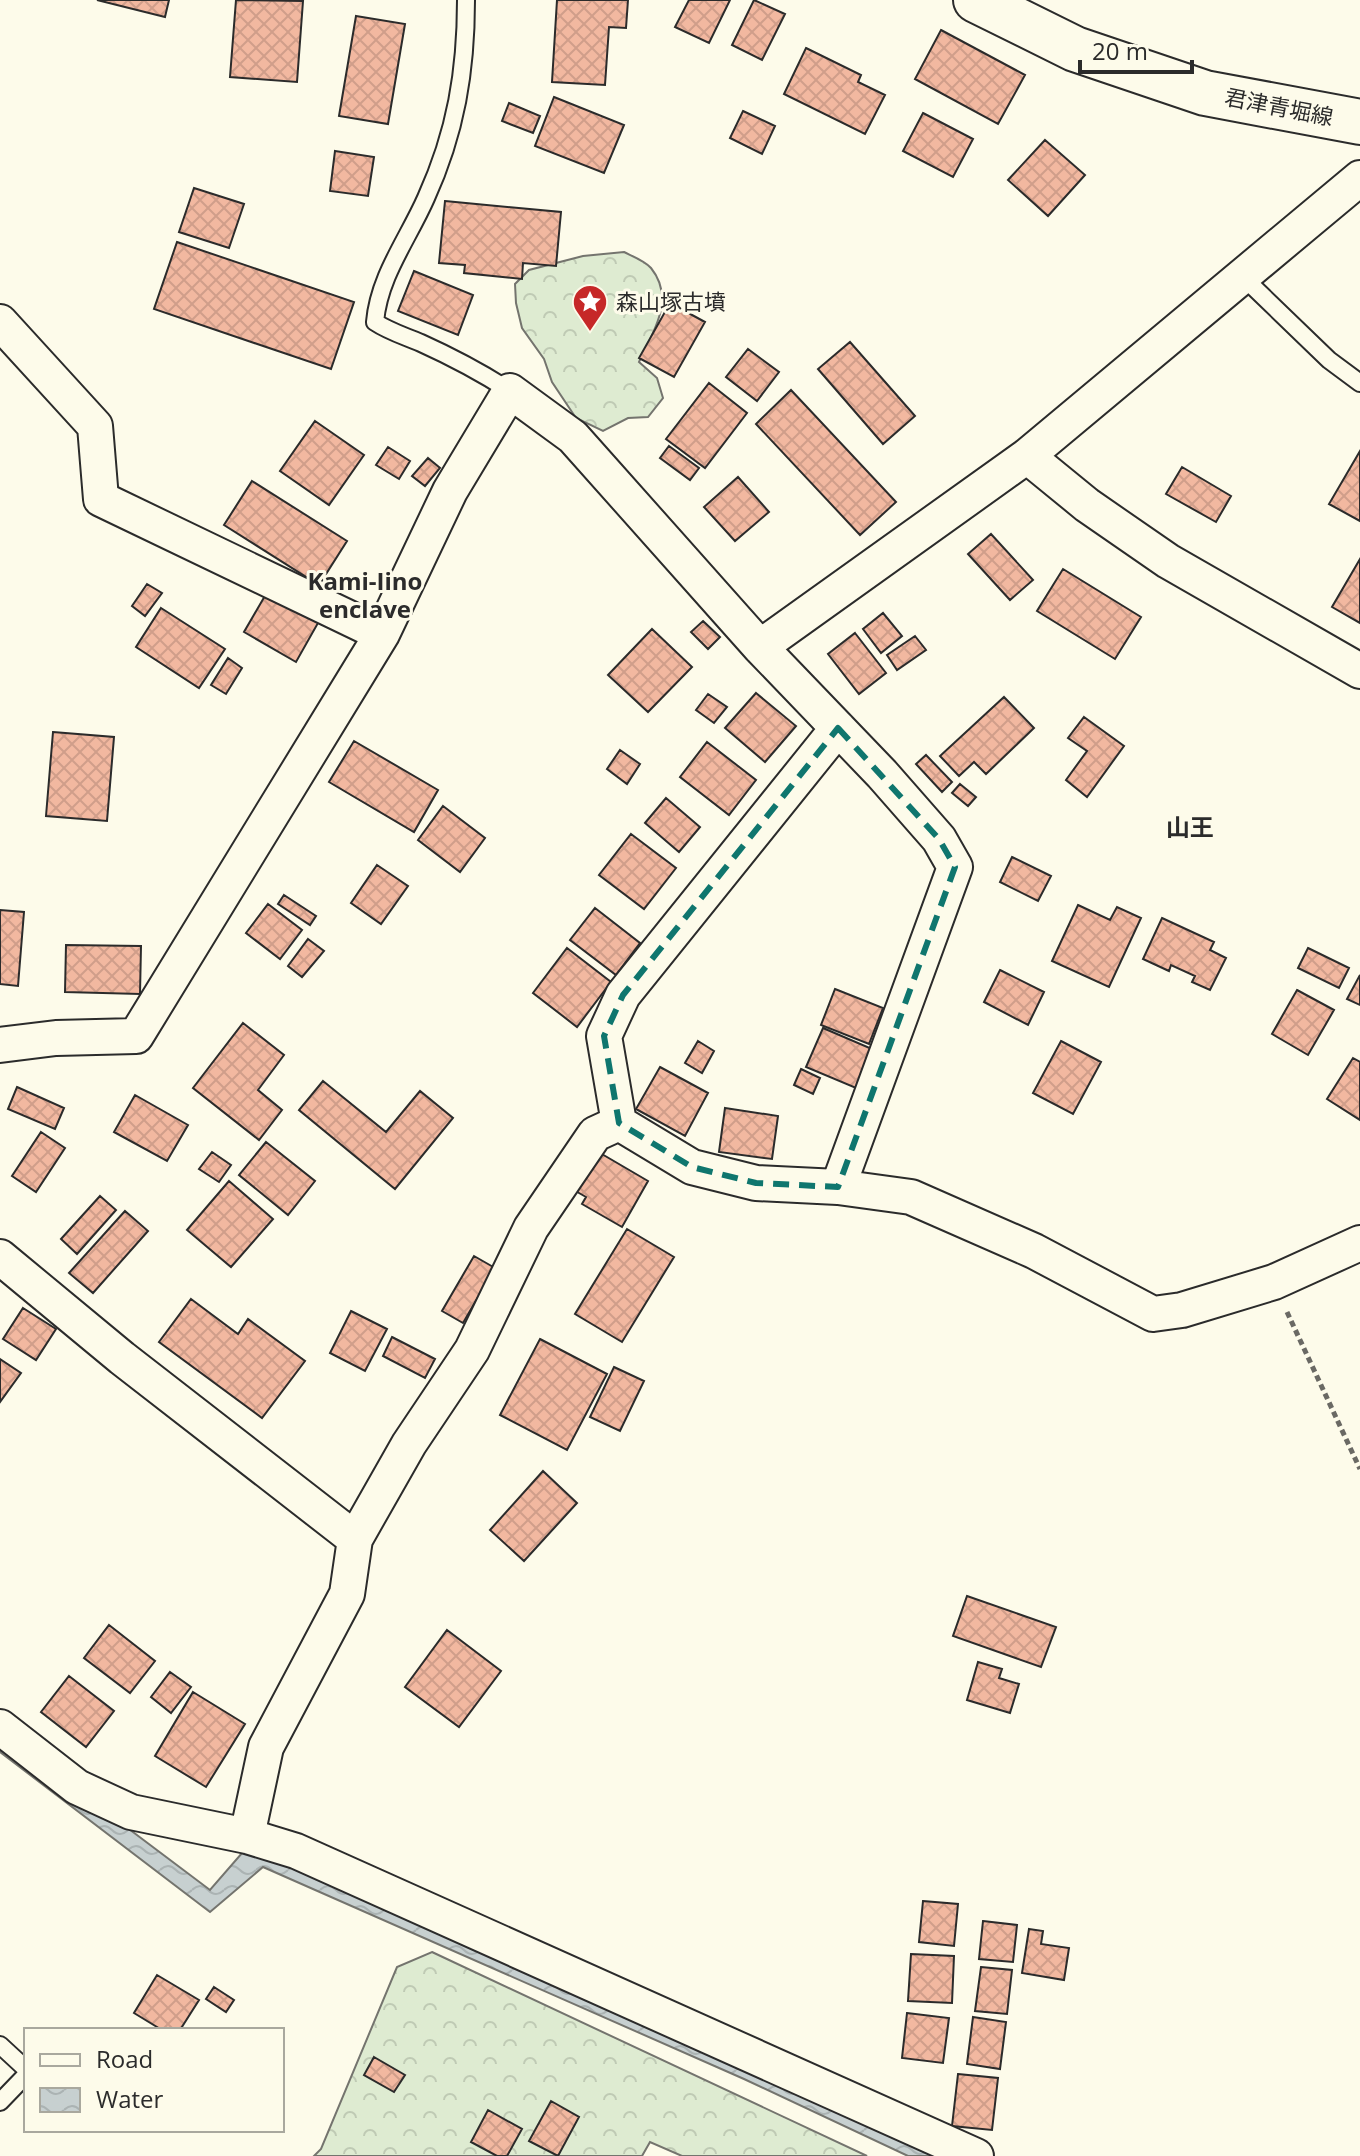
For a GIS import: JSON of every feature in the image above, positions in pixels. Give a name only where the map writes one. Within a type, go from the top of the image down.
[{"type":"main road","name":"君津青堀線","points":[[976,0],[1075,49],[1205,93],[1360,122]]},
{"type":"street","points":[[760,647],[1027,456],[1360,178]]},
{"type":"street","points":[[0,322],[95,426],[101,499],[382,634]]},
{"type":"street","points":[[0,1045],[56,1038],[136,1036],[382,634],[450,491],[510,391],[573,437],[760,647],[939,839],[955,867],[838,1187]]},
{"type":"street","points":[[1027,456],[1087,505],[1168,561],[1360,671]]},
{"type":"street","points":[[838,728],[623,995],[604,1036],[619,1123],[692,1167],[756,1183],[838,1187],[911,1197],[1034,1251],[1153,1314],[1182,1310],[1274,1282],[1360,1243]]},
{"type":"street","points":[[247,1836],[266,1747],[347,1594],[355,1539],[409,1444],[472,1350],[531,1228],[595,1134],[619,1123]]},
{"type":"street","points":[[0,1257],[122,1358],[355,1539]]},
{"type":"street","points":[[0,1727],[77,1787],[131,1812],[247,1836],[296,1851],[976,2156]]},
{"type":"lane","points":[[466,0],[461,90],[446,144],[427,196],[377,300],[375,322],[392,333],[479,371],[510,391]]},
{"type":"lane","points":[[1242,276],[1329,360],[1360,383]]},
{"type":"lane","points":[[0,2045],[24,2070]]},
{"type":"lane","points":[[0,2102],[24,2074]]},
{"type":"path","points":[[1274,1282],[1360,1469]]},
{"type":"highlighted area","points":[[838,728],[939,839],[955,867],[838,1187],[756,1183],[692,1167],[619,1123],[604,1036],[623,995]]},
{"type":"green space","points":[[624,252],[651,268],[662,292],[660,315],[639,362],[657,378],[663,398],[648,417],[628,418],[603,431],[576,418],[552,382],[544,359],[522,328],[515,284],[529,270],[583,256]]},
{"type":"green space","points":[[432,1952],[867,2156],[682,2156],[650,2142],[642,2156],[314,2156],[321,2149],[397,1967]]},
{"type":"water","points":[[0,1732],[210,1890],[249,1845],[943,2156],[908,2156],[744,2079],[263,1867],[210,1912],[0,1752]]},
{"type":"building","points":[[97,0],[169,0],[165,17]]},
{"type":"building","points":[[236,0],[303,1],[297,82],[230,77]]},
{"type":"building","points":[[557,0],[628,0],[626,28],[609,27],[605,85],[552,82]]},
{"type":"building","points":[[689,0],[730,0],[709,43],[675,27]]},
{"type":"building","points":[[754,0],[785,14],[762,60],[732,45]]},
{"type":"building","points":[[356,16],[405,24],[388,124],[339,116]]},
{"type":"building","points":[[941,30],[1025,75],[998,124],[915,79]]},
{"type":"building","points":[[806,48],[861,75],[858,82],[885,95],[865,134],[784,94]]},
{"type":"building","points":[[554,97],[624,125],[604,173],[535,146]]},
{"type":"building","points":[[509,103],[540,116],[533,133],[502,121]]},
{"type":"building","points":[[743,111],[775,126],[762,154],[730,138]]},
{"type":"building","points":[[923,113],[973,139],[953,177],[903,151]]},
{"type":"building","points":[[1045,140],[1085,175],[1048,216],[1008,180]]},
{"type":"building","points":[[335,151],[374,157],[368,196],[330,191]]},
{"type":"building","points":[[194,188],[244,204],[229,248],[179,232]]},
{"type":"building","points":[[445,201],[561,212],[556,266],[523,263],[522,279],[464,273],[465,265],[439,263]]},
{"type":"building","points":[[177,242],[354,302],[331,369],[154,309]]},
{"type":"building","points":[[414,271],[473,295],[458,335],[398,311]]},
{"type":"building","points":[[670,303],[705,322],[674,377],[639,358]]},
{"type":"building","points":[[850,342],[915,416],[883,444],[818,369]]},
{"type":"building","points":[[748,349],[779,372],[757,401],[726,377]]},
{"type":"building","points":[[709,383],[747,413],[705,468],[666,439]]},
{"type":"building","points":[[791,390],[896,502],[860,535],[756,424]]},
{"type":"building","points":[[315,421],[364,455],[329,505],[280,471]]},
{"type":"building","points":[[669,446],[699,468],[690,480],[660,458]]},
{"type":"building","points":[[388,447],[410,461],[399,479],[376,465]]},
{"type":"building","points":[[1360,451],[1360,521],[1329,504]]},
{"type":"building","points":[[428,458],[440,468],[425,486],[412,476]]},
{"type":"building","points":[[1182,467],[1231,496],[1216,522],[1166,494]]},
{"type":"building","points":[[738,477],[769,512],[735,541],[704,507]]},
{"type":"building","points":[[252,481],[347,541],[319,585],[224,525]]},
{"type":"building","points":[[991,534],[1033,580],[1010,600],[968,554]]},
{"type":"building","points":[[1360,559],[1360,623],[1332,607]]},
{"type":"building","points":[[1063,569],[1141,617],[1115,659],[1037,611]]},
{"type":"building","points":[[147,584],[162,593],[145,616],[132,606]]},
{"type":"building","points":[[266,594],[318,623],[296,662],[244,632]]},
{"type":"building","points":[[161,608],[225,649],[199,688],[136,647]]},
{"type":"building","points":[[883,613],[902,636],[881,653],[863,629]]},
{"type":"building","points":[[703,621],[720,637],[708,649],[691,632]]},
{"type":"building","points":[[652,629],[692,667],[648,712],[608,675]]},
{"type":"building","points":[[855,633],[886,673],[859,694],[828,654]]},
{"type":"building","points":[[915,636],[926,650],[897,670],[887,655]]},
{"type":"building","points":[[228,658],[242,668],[226,694],[211,685]]},
{"type":"building","points":[[756,693],[796,726],[765,762],[725,728]]},
{"type":"building","points":[[708,694],[727,707],[714,723],[696,710]]},
{"type":"building","points":[[1004,697],[1034,728],[986,774],[974,762],[959,776],[940,756]]},
{"type":"building","points":[[1084,717],[1124,746],[1087,797],[1066,780],[1087,751],[1068,738]]},
{"type":"building","points":[[53,732],[114,737],[107,821],[46,816]]},
{"type":"building","points":[[354,741],[438,790],[414,832],[329,782]]},
{"type":"building","points":[[707,742],[756,780],[729,815],[680,777]]},
{"type":"building","points":[[620,750],[640,764],[627,784],[607,769]]},
{"type":"building","points":[[926,755],[952,782],[942,792],[916,764]]},
{"type":"building","points":[[960,784],[976,797],[968,806],[952,793]]},
{"type":"building","points":[[666,798],[700,827],[679,852],[645,823]]},
{"type":"building","points":[[443,806],[485,838],[460,872],[418,840]]},
{"type":"building","points":[[631,834],[676,868],[644,909],[599,875]]},
{"type":"building","points":[[1012,857],[1051,876],[1038,901],[1000,882]]},
{"type":"building","points":[[377,865],[408,886],[381,924],[351,903]]},
{"type":"building","points":[[284,895],[316,916],[310,925],[278,904]]},
{"type":"building","points":[[268,904],[302,930],[280,959],[246,933]]},
{"type":"building","points":[[1078,905],[1110,920],[1117,907],[1141,918],[1109,987],[1052,961]]},
{"type":"building","points":[[595,908],[640,943],[616,975],[570,940]]},
{"type":"building","points":[[0,910],[24,912],[18,986],[0,984]]},
{"type":"building","points":[[1162,918],[1214,942],[1210,950],[1226,958],[1210,990],[1192,982],[1195,976],[1171,965],[1169,971],[1143,959]]},
{"type":"building","points":[[308,939],[324,951],[302,977],[288,966]]},
{"type":"building","points":[[66,945],[141,946],[140,994],[65,992]]},
{"type":"building","points":[[567,948],[611,982],[577,1027],[533,993]]},
{"type":"building","points":[[1308,948],[1349,968],[1339,988],[1298,968]]},
{"type":"building","points":[[1000,970],[1044,992],[1028,1025],[984,1002]]},
{"type":"building","points":[[1360,975],[1360,1005],[1347,999]]},
{"type":"building","points":[[835,989],[883,1008],[869,1044],[821,1025]]},
{"type":"building","points":[[1297,990],[1334,1010],[1308,1055],[1272,1034]]},
{"type":"building","points":[[243,1023],[284,1055],[258,1090],[282,1110],[259,1140],[193,1088]]},
{"type":"building","points":[[823,1028],[872,1049],[856,1088],[806,1067]]},
{"type":"building","points":[[698,1041],[714,1051],[702,1073],[685,1063]]},
{"type":"building","points":[[1061,1041],[1101,1062],[1073,1114],[1033,1093]]},
{"type":"building","points":[[1353,1058],[1360,1062],[1360,1120],[1327,1099]]},
{"type":"building","points":[[660,1067],[708,1093],[685,1136],[636,1109]]},
{"type":"building","points":[[801,1069],[820,1078],[813,1094],[794,1085]]},
{"type":"building","points":[[323,1081],[386,1132],[420,1091],[453,1118],[395,1189],[299,1110]]},
{"type":"building","points":[[17,1087],[64,1108],[55,1129],[8,1109]]},
{"type":"building","points":[[135,1095],[188,1125],[167,1161],[114,1132]]},
{"type":"building","points":[[725,1108],[778,1116],[772,1159],[719,1152]]},
{"type":"building","points":[[41,1132],[65,1148],[36,1192],[12,1176]]},
{"type":"building","points":[[266,1142],[315,1181],[288,1215],[239,1175]]},
{"type":"building","points":[[595,1150],[648,1181],[622,1227],[582,1204],[586,1197],[572,1189]]},
{"type":"building","points":[[212,1152],[231,1165],[219,1182],[199,1169]]},
{"type":"building","points":[[229,1181],[273,1219],[231,1267],[187,1230]]},
{"type":"building","points":[[100,1196],[116,1210],[77,1254],[61,1239]]},
{"type":"building","points":[[125,1211],[148,1231],[93,1293],[69,1273]]},
{"type":"building","points":[[627,1229],[674,1257],[622,1342],[575,1314]]},
{"type":"building","points":[[474,1256],[495,1268],[463,1323],[442,1311]]},
{"type":"building","points":[[191,1299],[238,1334],[248,1319],[305,1361],[262,1418],[159,1342]]},
{"type":"building","points":[[23,1308],[56,1329],[36,1360],[3,1339]]},
{"type":"building","points":[[351,1311],[387,1329],[365,1371],[330,1353]]},
{"type":"building","points":[[392,1337],[435,1359],[425,1378],[383,1356]]},
{"type":"building","points":[[540,1339],[607,1374],[567,1450],[500,1415]]},
{"type":"building","points":[[0,1359],[21,1373],[0,1402]]},
{"type":"building","points":[[614,1367],[644,1381],[620,1431],[590,1417]]},
{"type":"building","points":[[543,1471],[577,1503],[524,1561],[490,1530]]},
{"type":"building","points":[[967,1596],[1056,1627],[1041,1667],[953,1636]]},
{"type":"building","points":[[109,1625],[155,1661],[130,1693],[84,1658]]},
{"type":"building","points":[[447,1630],[501,1671],[459,1727],[405,1687]]},
{"type":"building","points":[[978,1662],[1002,1669],[999,1678],[1019,1684],[1010,1713],[967,1700]]},
{"type":"building","points":[[170,1672],[191,1687],[171,1713],[151,1697]]},
{"type":"building","points":[[69,1676],[114,1711],[86,1747],[41,1712]]},
{"type":"building","points":[[193,1692],[245,1724],[206,1787],[155,1756]]},
{"type":"building","points":[[923,1901],[958,1904],[954,1946],[919,1942]]},
{"type":"building","points":[[983,1921],[1017,1925],[1013,1962],[979,1959]]},
{"type":"building","points":[[1029,1929],[1043,1931],[1041,1944],[1069,1948],[1064,1980],[1022,1973]]},
{"type":"building","points":[[911,1954],[954,1956],[952,2003],[908,2001]]},
{"type":"building","points":[[981,1967],[1012,1970],[1007,2014],[975,2011]]},
{"type":"building","points":[[157,1975],[199,2000],[181,2028],[159,2028],[134,2013]]},
{"type":"building","points":[[214,1987],[234,2000],[226,2012],[206,1999]]},
{"type":"building","points":[[907,2013],[949,2018],[943,2063],[902,2058]]},
{"type":"building","points":[[973,2017],[1006,2022],[1000,2069],[967,2064]]},
{"type":"building","points":[[374,2057],[405,2075],[394,2092],[364,2075]]},
{"type":"building","points":[[958,2074],[998,2078],[992,2130],[952,2126]]},
{"type":"building","points":[[551,2101],[579,2117],[558,2156],[529,2141]]},
{"type":"building","points":[[488,2110],[522,2129],[507,2156],[497,2156],[471,2142]]},
{"type":"place","name":"森山塚古墳","points":[[590,333]]},
{"type":"district","name":"Kami-Iino enclave","points":[[365,596]]},
{"type":"district","name":"山王","points":[[1190,828]]}]
